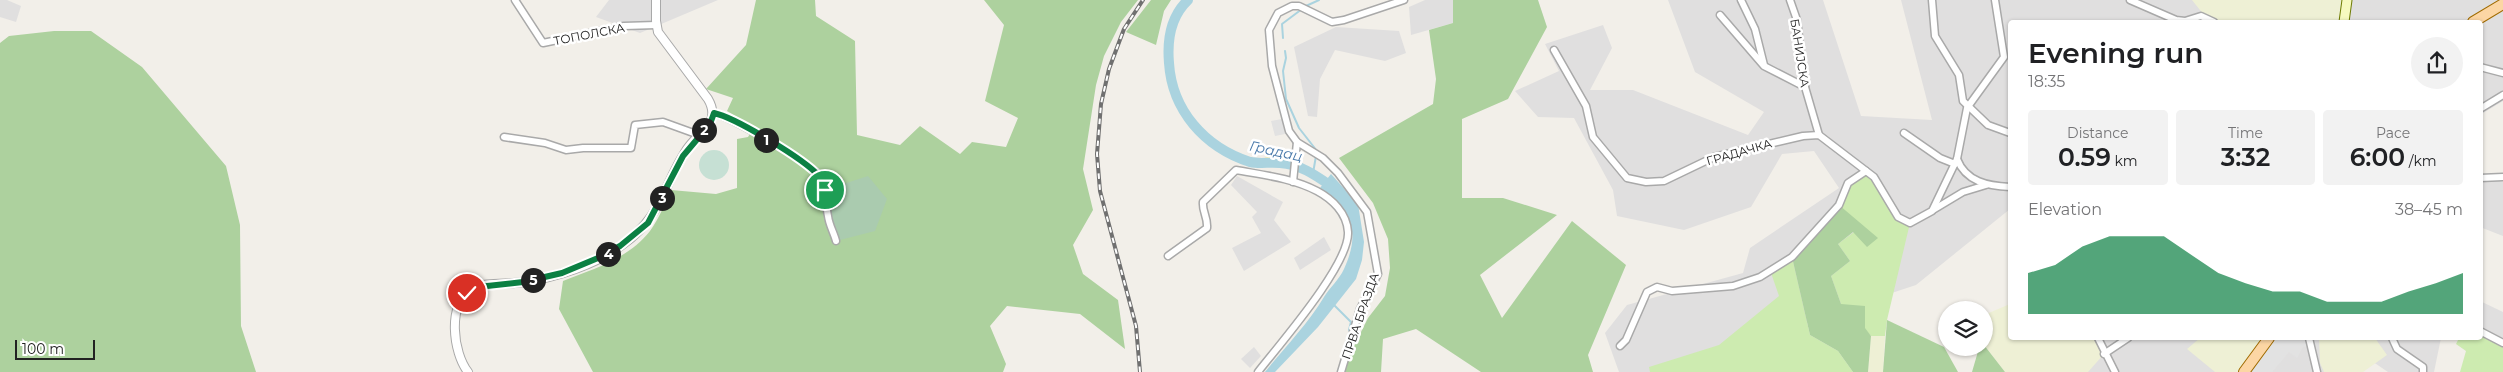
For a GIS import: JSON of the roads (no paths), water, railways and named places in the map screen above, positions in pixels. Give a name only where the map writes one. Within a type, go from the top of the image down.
[{"type":"main road","points":[[2344,20],[2347,0]]},
{"type":"main road","points":[[2476,20],[2503,4]]},
{"type":"main road","points":[[2244,372],[2268,340]]},
{"type":"street","name":"ТОПОЛСКА","points":[[515,0],[543,43],[624,26],[656,25]]},
{"type":"street","points":[[656,0],[656,25],[664,42],[708,99],[714,113],[747,128],[810,167],[821,178],[825,190],[828,216],[836,241]]},
{"type":"street","points":[[1293,180],[1297,142],[1285,118],[1272,66],[1269,30],[1278,14],[1284,9],[1299,6],[1332,22],[1404,0]]},
{"type":"street","points":[[1741,0],[1754,29],[1764,66]]},
{"type":"street","name":"БАНИЈСКА","points":[[1790,0],[1797,20],[1804,87],[1819,135]]},
{"type":"street","points":[[1932,0],[1936,40],[1959,75],[1963,99],[1988,125],[2008,132]]},
{"type":"street","points":[[1932,211],[1942,194],[1956,161],[1964,116],[2004,57],[1995,0]]},
{"type":"street","points":[[2130,0],[2176,20]]},
{"type":"street","points":[[1720,15],[1764,66],[1804,87]]},
{"type":"street","points":[[2188,20],[2201,16],[2210,20]]},
{"type":"street","name":"ГРАДАЧКА","points":[[1554,50],[1586,106],[1593,138],[1627,178],[1646,182],[1664,180],[1714,157],[1783,140],[1819,135]]},
{"type":"street","points":[[2483,68],[2503,74]]},
{"type":"street","points":[[2483,107],[2503,95]]},
{"type":"street","points":[[468,372],[460,360],[456,341],[457,309],[464,296],[478,287],[523,282],[562,273],[598,258],[620,246],[648,223],[683,156],[710,124],[714,113]]},
{"type":"street","points":[[504,137],[545,143],[566,150],[631,148],[635,125],[663,122],[699,135]]},
{"type":"street","points":[[1904,133],[1940,158],[1956,161],[1967,175],[1986,185]]},
{"type":"street","points":[[1819,135],[1874,177],[1898,218],[1906,223],[1916,222],[1963,192],[1986,185],[2008,187]]},
{"type":"street","name":"ПРВА БРАЗДА","points":[[1297,142],[1323,158],[1338,173],[1367,212],[1378,274],[1360,309],[1341,372]]},
{"type":"street","points":[[1168,256],[1207,228],[1208,219],[1202,210],[1203,202],[1236,170],[1293,180],[1317,191],[1332,202],[1346,220],[1349,233],[1341,256],[1330,277],[1308,309],[1258,372]]},
{"type":"street","points":[[1620,346],[1626,340],[1647,292],[1657,288],[1672,291],[1733,286],[1760,277],[1792,257],[1839,205],[1848,183],[1866,171]]},
{"type":"street","points":[[2483,178],[2503,178]]},
{"type":"street","points":[[2483,333],[2503,343]]},
{"type":"street","points":[[2099,340],[2104,354],[2115,372]]},
{"type":"street","points":[[2104,354],[2125,340]]},
{"type":"street","points":[[2309,340],[2317,372]]},
{"type":"street","points":[[2393,340],[2397,349],[2423,367],[2423,372]]},
{"type":"water","points":[[1331,174],[1358,204],[1364,242],[1362,260],[1356,279],[1318,327],[1275,372],[1265,372],[1296,336],[1337,280],[1349,256],[1352,244],[1350,222],[1340,204],[1320,188]]},
{"type":"waterway","name":"Градац","points":[[1188,0],[1182,6],[1171,29],[1169,63],[1171,80],[1176,96],[1193,124],[1218,147],[1233,155],[1250,162],[1280,163],[1295,166],[1309,172],[1334,188]]},
{"type":"waterway","points":[[1306,6],[1319,0]]},
{"type":"waterway","points":[[1283,38],[1282,24],[1302,9]]},
{"type":"waterway","points":[[1285,51],[1286,58],[1283,71],[1286,99],[1299,128],[1317,151]]},
{"type":"waterway","points":[[1313,173],[1316,156]]},
{"type":"waterway","points":[[1334,305],[1351,322],[1349,330]]},
{"type":"railway","points":[[1140,372],[1136,326],[1100,191],[1097,154],[1101,104],[1109,69],[1124,29],[1143,0]]}]
